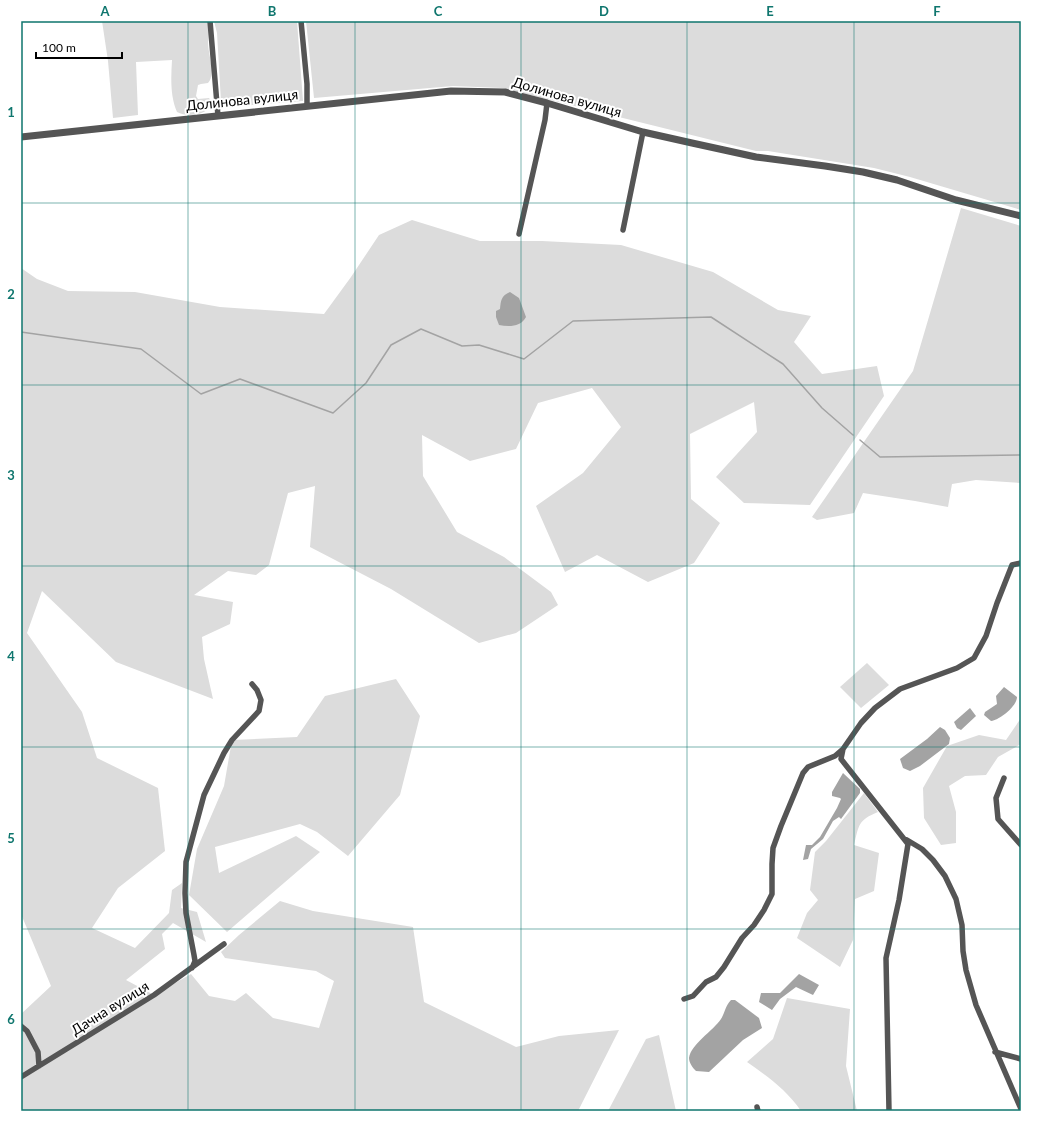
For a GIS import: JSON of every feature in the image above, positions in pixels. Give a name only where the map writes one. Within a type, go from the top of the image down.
[{"type":"street","points":[[210,21],[218,116]]},
{"type":"street","points":[[301,21],[307,84],[307,106]]},
{"type":"street","name":"Долинова вулиця","points":[[21,137],[451,91],[505,92],[643,132],[756,157],[863,172],[897,180],[956,200],[1021,216]]},
{"type":"street","points":[[519,234],[545,120],[547,103]]},
{"type":"street","points":[[623,230],[643,132]]},
{"type":"street","points":[[684,999],[693,996],[706,982],[716,977],[742,938],[764,910],[772,894],[772,864],[774,848],[780,826],[803,773],[808,767],[835,756],[843,749],[861,723],[875,708],[900,689],[957,668],[974,658],[986,636],[1012,565],[1021,563]]},
{"type":"street","points":[[192,968],[195,961],[186,913],[186,862],[204,795],[224,753],[232,740],[259,711],[261,700],[257,690],[252,684]]},
{"type":"street","points":[[843,749],[841,759],[908,844],[899,900],[886,958],[889,1111]]},
{"type":"street","points":[[1004,778],[996,798],[998,819],[1021,845]]},
{"type":"street","points":[[903,837],[922,849],[933,860],[945,876],[956,899],[962,925],[964,957],[976,1006],[1021,1109]]},
{"type":"street","name":"Дачна вулиця","points":[[21,1076],[154,995],[224,944]]},
{"type":"street","points":[[21,1026],[27,1031],[38,1052],[39,1066]]},
{"type":"street","points":[[995,1052],[1021,1059]]},
{"type":"shaded area","points":[[102,21],[208,21],[208,43],[212,69],[208,83],[198,85],[196,96],[198,99],[209,98],[213,104],[210,108],[201,113],[191,115],[177,112],[172,93],[172,60],[136,62],[138,115],[113,118],[108,61]]},
{"type":"shaded area","points":[[214,21],[297,21],[303,101],[227,107],[221,102],[217,33]]},
{"type":"shaded area","points":[[306,21],[1021,21],[1021,210],[910,177],[874,168],[768,151],[756,151],[502,88],[453,86],[314,98]]},
{"type":"shaded area","points":[[961,208],[1021,226],[1021,483],[976,480],[952,484],[948,507],[863,493],[854,513],[817,520],[812,517],[913,371]]},
{"type":"shaded area","points":[[412,220],[480,241],[542,241],[621,245],[713,272],[778,310],[811,316],[794,342],[822,374],[877,366],[884,396],[810,505],[744,503],[716,477],[757,432],[754,402],[690,434],[691,499],[720,523],[694,563],[648,582],[597,555],[565,572],[536,506],[583,473],[621,427],[592,388],[538,403],[516,449],[470,461],[422,435],[423,476],[457,532],[504,557],[551,592],[558,605],[516,633],[479,643],[391,589],[310,547],[315,486],[288,493],[269,565],[256,575],[228,571],[194,595],[233,602],[230,624],[202,637],[204,659],[213,699],[116,662],[42,591],[27,633],[82,712],[97,758],[158,788],[165,851],[118,888],[92,928],[135,948],[169,913],[172,890],[182,883],[181,908],[197,912],[206,942],[173,923],[162,934],[165,949],[126,980],[154,995],[191,974],[209,996],[235,1001],[246,993],[273,1018],[319,1028],[334,981],[316,971],[225,958],[221,952],[280,901],[313,911],[413,927],[424,1002],[516,1047],[559,1036],[619,1030],[578,1111],[21,1111],[21,1014],[51,986],[21,914],[21,268],[37,279],[68,291],[135,292],[220,307],[324,314],[379,235]]},
{"type":"shaded area","points":[[510,292],[519,298],[526,317],[521,323],[514,326],[499,325],[496,317],[496,311],[500,309],[503,297]]},
{"type":"shaded area","points":[[867,663],[889,685],[861,708],[840,687]]},
{"type":"shaded area","points":[[396,679],[420,716],[400,795],[348,856],[317,832],[300,824],[215,847],[219,873],[296,836],[320,852],[227,932],[189,895],[197,849],[224,786],[232,740],[297,737],[325,696]]},
{"type":"shaded area","points":[[1004,687],[1017,697],[1016,701],[1007,712],[999,718],[991,721],[984,715],[985,712],[997,704],[996,696]]},
{"type":"shaded area","points":[[970,708],[976,716],[961,730],[957,728],[954,722]]},
{"type":"shaded area","points":[[1021,718],[1021,744],[998,757],[986,775],[965,776],[949,786],[956,812],[956,843],[941,845],[924,818],[923,788],[947,746],[979,735],[1006,740]]},
{"type":"shaded area","points":[[940,727],[945,730],[950,738],[949,744],[920,766],[910,771],[903,768],[900,759],[927,739]]},
{"type":"shaded area","points":[[843,773],[860,789],[860,793],[841,819],[839,817],[833,821],[823,839],[811,849],[808,859],[803,860],[806,845],[812,845],[820,837],[837,808],[841,799],[832,796],[832,792]]},
{"type":"shaded area","points":[[864,793],[878,812],[871,815],[860,824],[854,845],[879,853],[874,891],[855,899],[853,940],[840,967],[797,938],[807,913],[818,900],[810,890],[815,852],[826,841]]},
{"type":"shaded area","points":[[799,974],[819,985],[813,995],[796,987],[780,999],[772,1010],[759,1002],[761,993],[780,993]]},
{"type":"shaded area","points":[[787,998],[850,1009],[846,1066],[857,1111],[801,1111],[783,1090],[747,1062],[773,1039]]},
{"type":"shaded area","points":[[731,1000],[735,1000],[759,1018],[762,1028],[743,1040],[709,1072],[696,1071],[690,1062],[689,1058],[691,1053],[698,1043],[721,1019],[727,1005]]},
{"type":"shaded area","points":[[659,1035],[676,1111],[608,1111],[646,1039]]},
{"type":"waterway","points":[[21,332],[141,349],[201,394],[240,379],[333,413],[366,383],[391,345],[421,329],[462,346],[479,345],[524,359],[573,321],[711,317],[783,364],[822,408],[853,435]]},
{"type":"waterway","points":[[860,440],[880,457],[1021,455]]}]
